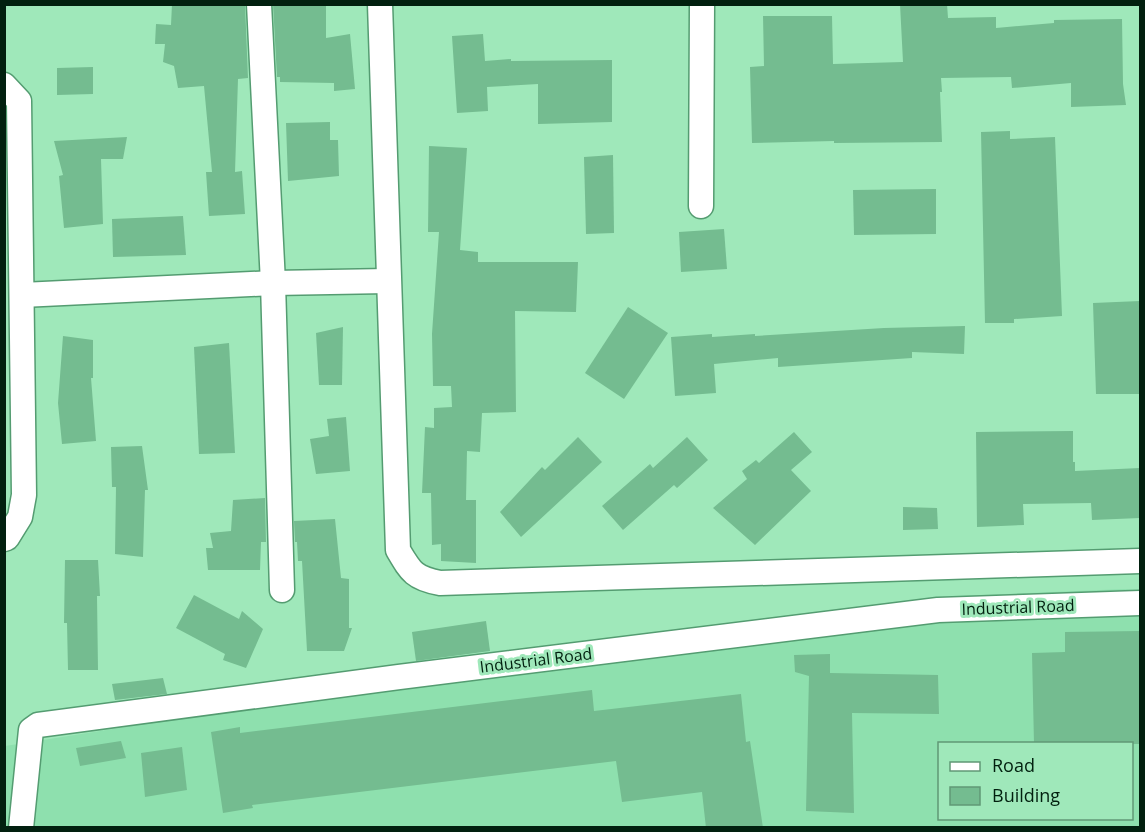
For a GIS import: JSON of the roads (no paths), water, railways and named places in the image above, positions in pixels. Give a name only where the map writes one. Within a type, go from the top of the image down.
[{"type":"street","points":[[259,4],[273,283],[282,590]]},
{"type":"street","points":[[380,4],[398,550],[408,566],[421,579],[440,583],[1140,561]]},
{"type":"street","points":[[701,206],[702,4]]},
{"type":"street","points":[[4,85],[19,100],[24,495],[20,517],[7,538],[4,539]]},
{"type":"street","points":[[22,295],[273,283],[388,281]]},
{"type":"street","name":"Industrial Road","points":[[21,828],[31,730],[38,725],[399,677],[939,610],[1140,603]]}]
